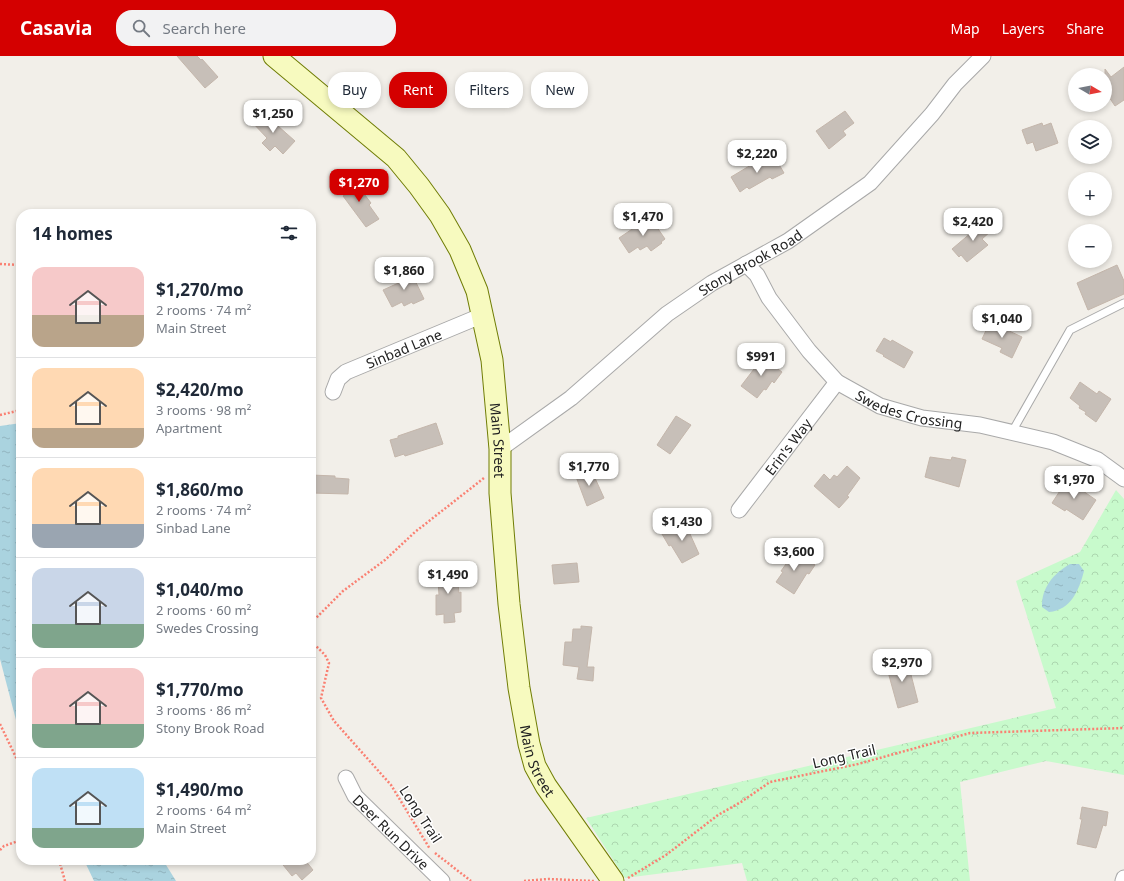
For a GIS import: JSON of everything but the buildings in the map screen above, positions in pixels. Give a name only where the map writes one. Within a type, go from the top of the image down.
[{"type":"main road","name":"Main Street","points":[[274,56],[396,158],[440,215],[460,250],[477,291],[492,360],[500,458],[500,493],[509,604],[519,688],[529,744],[535,766],[546,786],[606,880]]},
{"type":"street","name":"Stony Brook Road","points":[[500,458],[667,314],[712,283],[788,241],[870,183],[932,114],[955,84],[983,56]]},
{"type":"street","name":"Swedes Crossing","points":[[746,264],[757,275],[769,298],[809,351],[837,382],[880,406],[922,418],[980,425],[1053,442],[1098,460],[1124,479]]},
{"type":"street","name":"Sinbad Lane","points":[[333,392],[338,379],[346,372],[483,315]]},
{"type":"street","name":"Erin's Way","points":[[739,510],[837,382]]},
{"type":"street","name":"Deer Run Drive","points":[[346,778],[355,796],[442,881]]},
{"type":"lane","points":[[1012,432],[1070,330],[1124,303]]},
{"type":"path","points":[[0,264],[16,265]]},
{"type":"path","points":[[0,415],[16,411]]},
{"type":"path","points":[[316,618],[343,591],[385,560],[500,458]]},
{"type":"path","name":"Long Trail","points":[[316,646],[325,655],[329,663],[321,698],[334,721],[391,785],[430,849],[452,868],[471,881]]},
{"type":"path","points":[[0,724],[16,758]]},
{"type":"path","name":"Long Trail","points":[[524,881],[548,879],[627,879],[666,855],[718,815],[770,782],[858,764],[970,733],[1058,732],[1124,728]]},
{"type":"path","points":[[0,850],[4,846],[16,842]]},
{"type":"path","points":[[60,865],[65,881]]},
{"type":"green space","points":[[1116,490],[1124,499],[1124,775],[1046,761],[960,782],[970,881],[747,881],[742,863],[625,878],[586,818],[1056,708],[1016,581],[1080,552]]},
{"type":"water","points":[[16,424],[16,720],[0,659],[0,426]]},
{"type":"water","points":[[1070,564],[1079,564],[1084,571],[1077,592],[1063,607],[1049,612],[1042,607],[1042,600],[1046,587],[1059,572]]},
{"type":"water","points":[[86,865],[166,865],[176,881],[94,881]]}]
